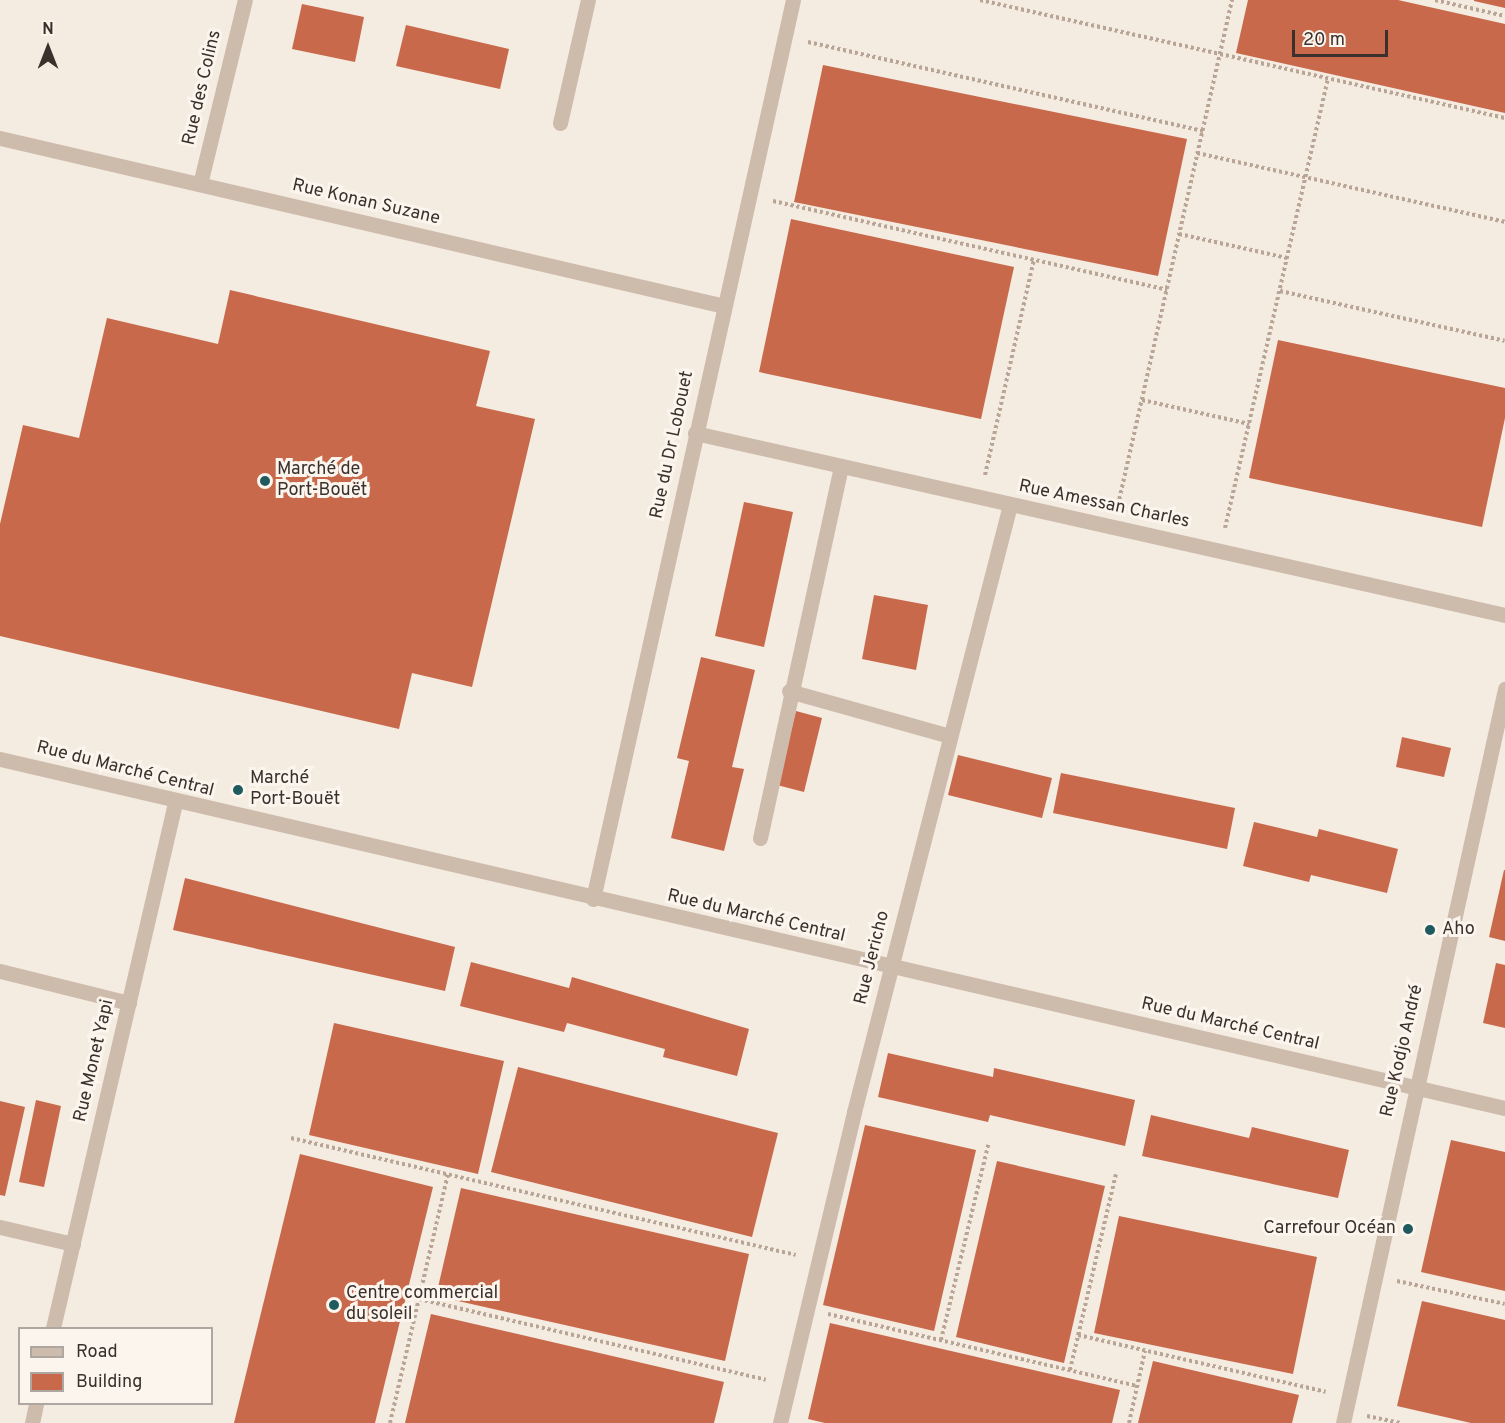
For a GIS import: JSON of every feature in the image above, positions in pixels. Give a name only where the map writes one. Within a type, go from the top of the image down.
[{"type":"street","name":"Rue des Colins","points":[[200,184],[244,0]]},
{"type":"street","points":[[560,123],[588,0]]},
{"type":"street","name":"Rue du Dr Lobouet","points":[[593,899],[792,0]]},
{"type":"street","name":"Rue Konan Suzane","points":[[0,138],[724,306]]},
{"type":"street","name":"Rue Amessan Charles","points":[[695,433],[1505,615]]},
{"type":"street","points":[[760,838],[789,691],[841,467]]},
{"type":"street","name":"Rue Jericho","points":[[780,1423],[890,969],[1010,505]]},
{"type":"street","name":"Rue Kodjo André","points":[[1346,1410],[1415,1088],[1505,689]]},
{"type":"street","points":[[789,691],[950,736]]},
{"type":"street","name":"Rue du Marché Central","points":[[0,759],[175,803],[890,969],[1505,1108]]},
{"type":"street","name":"Rue Monet Yapi","points":[[53,1327],[175,803]]},
{"type":"street","points":[[0,971],[129,1004]]},
{"type":"street","points":[[0,1227],[73,1244]]},
{"type":"street","points":[[32,1423],[36,1405]]},
{"type":"path","points":[[980,0],[1505,118]]},
{"type":"path","points":[[1113,527],[1233,0]]},
{"type":"path","points":[[1435,0],[1505,16]]},
{"type":"path","points":[[784,37],[1203,131]]},
{"type":"path","points":[[1220,551],[1328,79]]},
{"type":"path","points":[[1197,153],[1505,222]]},
{"type":"path","points":[[748,196],[1167,290]]},
{"type":"path","points":[[1179,234],[1287,258]]},
{"type":"path","points":[[980,497],[1034,260]]},
{"type":"path","points":[[1280,291],[1505,341]]},
{"type":"path","points":[[1142,400],[1249,424]]},
{"type":"path","points":[[291,1138],[820,1260]]},
{"type":"path","points":[[941,1340],[988,1144]]},
{"type":"path","points":[[390,1423],[448,1174]]},
{"type":"path","points":[[1070,1370],[1116,1174]]},
{"type":"path","points":[[1374,1276],[1505,1304]]},
{"type":"path","points":[[419,1299],[789,1386]]},
{"type":"path","points":[[808,1309],[1137,1386]]},
{"type":"path","points":[[1078,1335],[1145,1351],[1346,1410],[1400,1423]]},
{"type":"path","points":[[1129,1423],[1145,1351]]},
{"type":"building","points":[[1248,0],[1398,0],[1505,24],[1505,113],[1236,53]]},
{"type":"building","points":[[1505,0],[1505,8],[1474,1]]},
{"type":"building","points":[[302,4],[364,17],[355,62],[292,49]]},
{"type":"building","points":[[406,25],[509,49],[500,89],[396,66]]},
{"type":"building","points":[[823,65],[1187,139],[1158,276],[794,202]]},
{"type":"building","points":[[791,219],[1014,267],[981,419],[759,372]]},
{"type":"building","name":"Marché de Port-Bouët","points":[[230,290],[490,351],[476,406],[535,419],[472,687],[412,673],[399,729],[0,636],[0,524],[23,425],[79,438],[107,318],[218,344]]},
{"type":"building","points":[[1278,340],[1505,388],[1505,418],[1482,527],[1249,478]]},
{"type":"building","points":[[744,502],[793,512],[764,647],[715,636]]},
{"type":"building","points":[[874,595],[928,605],[916,670],[862,659]]},
{"type":"building","points":[[701,657],[755,670],[732,767],[744,769],[724,851],[671,838],[689,761],[677,758]]},
{"type":"building","points":[[796,711],[822,718],[804,792],[777,785]]},
{"type":"building","points":[[1402,737],[1451,748],[1444,777],[1396,767]]},
{"type":"building","points":[[958,755],[1052,778],[1042,818],[948,795]]},
{"type":"building","points":[[1061,773],[1235,808],[1227,849],[1053,813]]},
{"type":"building","points":[[1254,822],[1317,837],[1319,829],[1398,849],[1387,893],[1311,875],[1309,882],[1243,866]]},
{"type":"building","points":[[1505,870],[1505,941],[1489,937]]},
{"type":"building","points":[[185,878],[455,947],[445,991],[173,930]]},
{"type":"building","points":[[471,962],[569,988],[572,977],[749,1029],[737,1076],[663,1057],[665,1049],[567,1023],[564,1032],[460,1006]]},
{"type":"building","points":[[1496,963],[1505,965],[1505,1028],[1483,1023]]},
{"type":"building","points":[[334,1023],[504,1061],[478,1174],[309,1135]]},
{"type":"building","points":[[888,1053],[993,1077],[994,1068],[1135,1100],[1125,1146],[990,1115],[988,1122],[878,1097]]},
{"type":"building","points":[[518,1067],[778,1133],[752,1237],[491,1172]]},
{"type":"building","points":[[36,1100],[61,1106],[44,1187],[19,1182]]},
{"type":"building","points":[[0,1101],[25,1107],[5,1196],[0,1195]]},
{"type":"building","points":[[1151,1115],[1249,1138],[1252,1127],[1349,1150],[1338,1198],[1142,1156]]},
{"type":"building","points":[[865,1125],[976,1150],[934,1331],[823,1305]]},
{"type":"building","points":[[1451,1140],[1505,1152],[1505,1291],[1421,1272]]},
{"type":"building","name":"Centre commercial du soleil","points":[[300,1154],[433,1187],[375,1423],[234,1423]]},
{"type":"building","points":[[997,1161],[1105,1186],[1064,1363],[956,1337]]},
{"type":"building","points":[[461,1188],[749,1254],[725,1361],[436,1296]]},
{"type":"building","points":[[1119,1216],[1317,1257],[1293,1374],[1094,1333]]},
{"type":"building","points":[[1422,1301],[1505,1320],[1505,1423],[1471,1423],[1397,1406]]},
{"type":"building","points":[[431,1314],[724,1382],[714,1423],[405,1423]]},
{"type":"building","points":[[830,1323],[1120,1390],[1112,1423],[825,1423],[808,1419]]},
{"type":"building","points":[[1153,1361],[1299,1395],[1292,1423],[1138,1423]]},
{"type":"place","name":"Marché de Port-Bouët","points":[[265,481]]},
{"type":"place","name":"Marché Port-Bouët","points":[[238,790]]},
{"type":"place","name":"Aho","points":[[1430,930]]},
{"type":"place","name":"Carrefour Océan","points":[[1408,1229]]},
{"type":"place","name":"Centre commercial du soleil","points":[[334,1305]]}]
